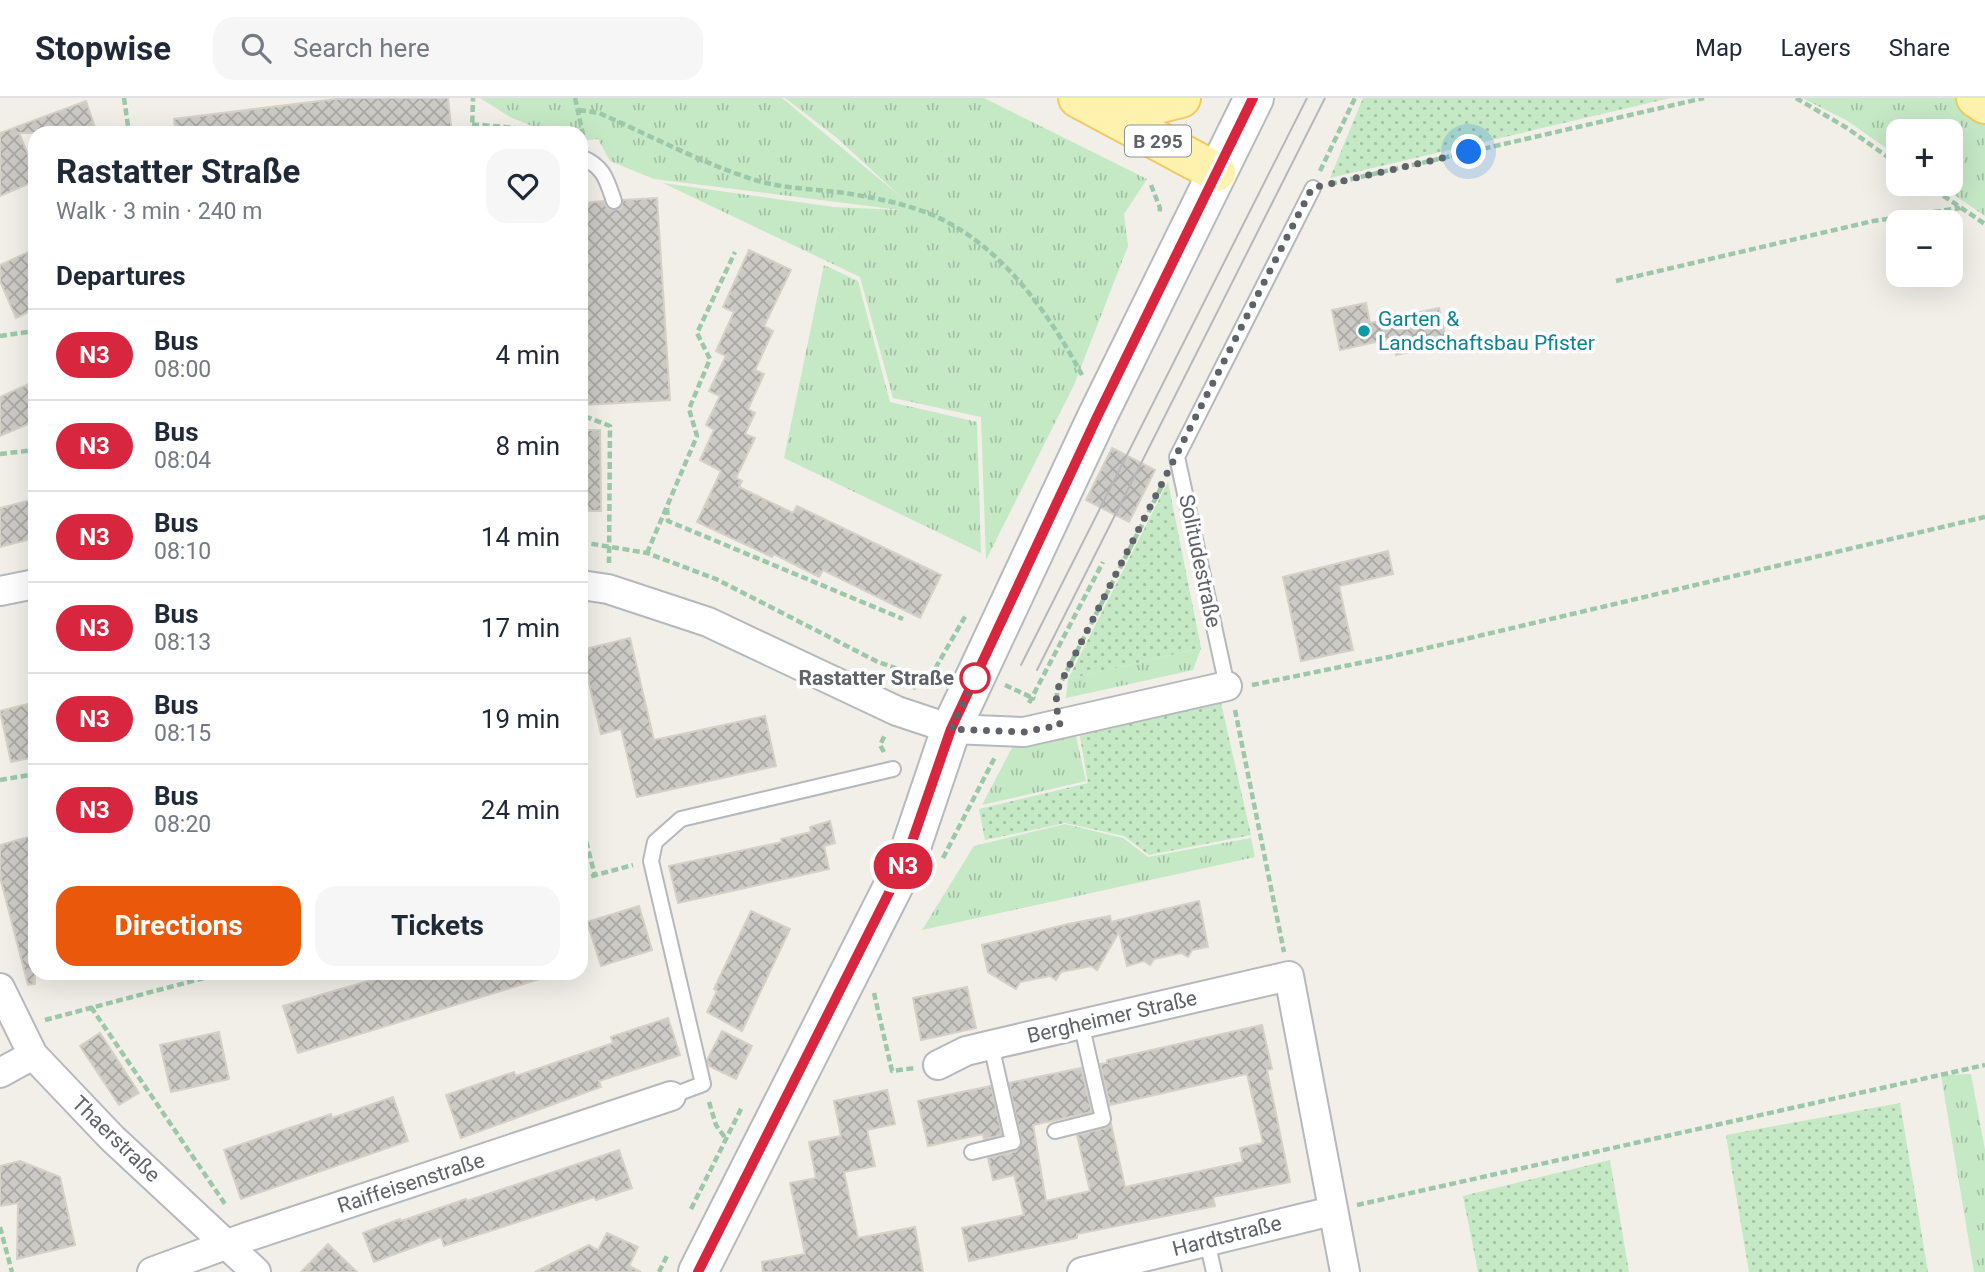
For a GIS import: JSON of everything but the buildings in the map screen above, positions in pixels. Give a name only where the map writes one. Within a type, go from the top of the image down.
[{"type":"main road","name":"B 295","points":[[1089,104],[1157,104],[1181,98]]},
{"type":"main road","points":[[685,1260],[906,859],[951,729],[1097,417],[1254,98]]},
{"type":"main road","points":[[1976,98],[1985,104]]},
{"type":"main road","name":"B 295","points":[[1089,104],[1216,172]]},
{"type":"street","points":[[0,591],[28,585]]},
{"type":"street","points":[[595,587],[708,622],[897,711],[951,729],[1024,732],[1227,686]]},
{"type":"street","points":[[1289,976],[1345,1272]]},
{"type":"street","name":"Bergheimer Straße","points":[[938,1065],[966,1051],[1289,976]]},
{"type":"street","name":"Thaerstraße","points":[[0,988],[33,1055],[112,1138],[237,1240],[256,1272]]},
{"type":"street","points":[[0,1073],[33,1055]]},
{"type":"street","name":"Raiffeisenstraße","points":[[152,1272],[237,1240],[671,1096]]},
{"type":"street","name":"Hardtstraße","points":[[1082,1272],[1332,1211]]},
{"type":"lane","points":[[588,160],[597,164],[614,201]]},
{"type":"lane","points":[[1177,457],[1312,188]]},
{"type":"lane","name":"Solitudestraße","points":[[1177,457],[1227,686]]},
{"type":"lane","points":[[671,1096],[703,1084],[651,861],[655,842],[681,819],[893,769]]},
{"type":"lane","points":[[1055,1131],[1103,1119],[1081,1023]]},
{"type":"lane","points":[[972,1152],[1013,1142],[991,1045]]},
{"type":"lane","points":[[1207,1241],[1214,1272]]},
{"type":"path","points":[[124,98],[128,126]]},
{"type":"path","points":[[473,98],[472,124],[493,126]]},
{"type":"path","points":[[575,98],[582,126]]},
{"type":"path","points":[[1312,188],[1355,98]]},
{"type":"path","points":[[1312,188],[1704,98]]},
{"type":"path","points":[[1796,98],[1886,155]]},
{"type":"path","points":[[579,110],[599,113],[755,180],[788,188],[844,193],[890,202],[935,216],[968,234],[997,258],[1029,294],[1072,355],[1086,382]]},
{"type":"path","points":[[1943,196],[1985,224]]},
{"type":"path","points":[[1616,281],[1873,220],[1960,208]]},
{"type":"path","points":[[647,553],[697,436],[689,409],[710,359],[696,333],[735,252]]},
{"type":"path","points":[[0,336],[28,332]]},
{"type":"path","points":[[588,418],[610,426],[609,545],[595,587]]},
{"type":"path","points":[[0,454],[28,451]]},
{"type":"path","points":[[1060,725],[1056,705],[1057,690],[1177,457]]},
{"type":"path","points":[[666,507],[668,521],[902,619]]},
{"type":"path","points":[[1289,976],[1233,702],[1227,686],[1256,685],[1389,657],[1985,517]]},
{"type":"path","points":[[588,543],[647,553],[716,579],[878,662],[921,677]]},
{"type":"path","points":[[1033,698],[1103,562]]},
{"type":"path","points":[[893,769],[880,745],[897,711]]},
{"type":"path","points":[[0,780],[28,775]]},
{"type":"path","points":[[588,851],[594,876]]},
{"type":"path","points":[[588,877],[651,861]]},
{"type":"path","points":[[18,1027],[196,980]]},
{"type":"path","points":[[874,992],[892,1071],[938,1065]]},
{"type":"path","points":[[92,1007],[237,1240]]},
{"type":"path","points":[[1332,1211],[1985,1065]]},
{"type":"path","points":[[703,1084],[716,1125],[726,1139]]},
{"type":"path","points":[[690,1212],[745,1102]]},
{"type":"path","points":[[0,1227],[12,1272]]},
{"type":"path","points":[[659,1272],[685,1260]]},
{"type":"green space","points":[[480,98],[782,98],[901,197],[837,138],[785,98],[984,98],[1147,179],[1124,214],[1128,246],[1074,385],[986,560],[981,417],[893,398],[860,277],[663,183],[834,207],[900,210],[654,179],[610,161],[598,139],[588,140],[588,126],[532,126],[510,117]]},
{"type":"green space","points":[[1363,98],[1670,98],[1330,178]]},
{"type":"green space","points":[[1802,98],[1985,98],[1985,216],[1956,196],[1963,196],[1963,119],[1886,119],[1886,148],[1846,120]]},
{"type":"green space","points":[[824,265],[858,281],[890,402],[977,422],[981,553],[784,458]]},
{"type":"green space","points":[[1168,482],[1201,648],[1068,679]]},
{"type":"green space","points":[[1201,648],[1193,670],[1066,698],[1068,679]]},
{"type":"green space","points":[[1221,703],[1251,835],[1149,855],[1124,836],[1065,823],[985,840],[979,809],[1088,783],[1079,732]]},
{"type":"green space","points":[[1075,732],[1086,781],[982,805],[1013,746]]},
{"type":"green space","points":[[1065,824],[1123,838],[1148,857],[1251,838],[1255,857],[922,930],[974,846]]},
{"type":"green space","points":[[1971,1074],[1985,1150],[1985,1272],[1974,1272],[1941,1075]]},
{"type":"green space","points":[[1900,1103],[1928,1272],[1749,1272],[1726,1135]]},
{"type":"green space","points":[[1610,1160],[1629,1272],[1478,1272],[1463,1196]]},
{"type":"tram line","points":[[1021,665],[1307,98]]},
{"type":"tram line","points":[[1037,670],[1325,98]]},
{"type":"bus line","name":"N3","points":[[698,1272],[906,859],[951,729],[1097,417],[1253,98]]},
{"type":"place","name":"Garten & Landschaftsbau Pfister","points":[[1364,331]]},
{"type":"place","name":"Rastatter Straße","points":[[975,678]]},
{"type":"route","points":[[975,678],[977,674],[951,729],[1006,733],[1060,725],[1056,705],[1057,690],[1312,188],[1469,152]]}]
